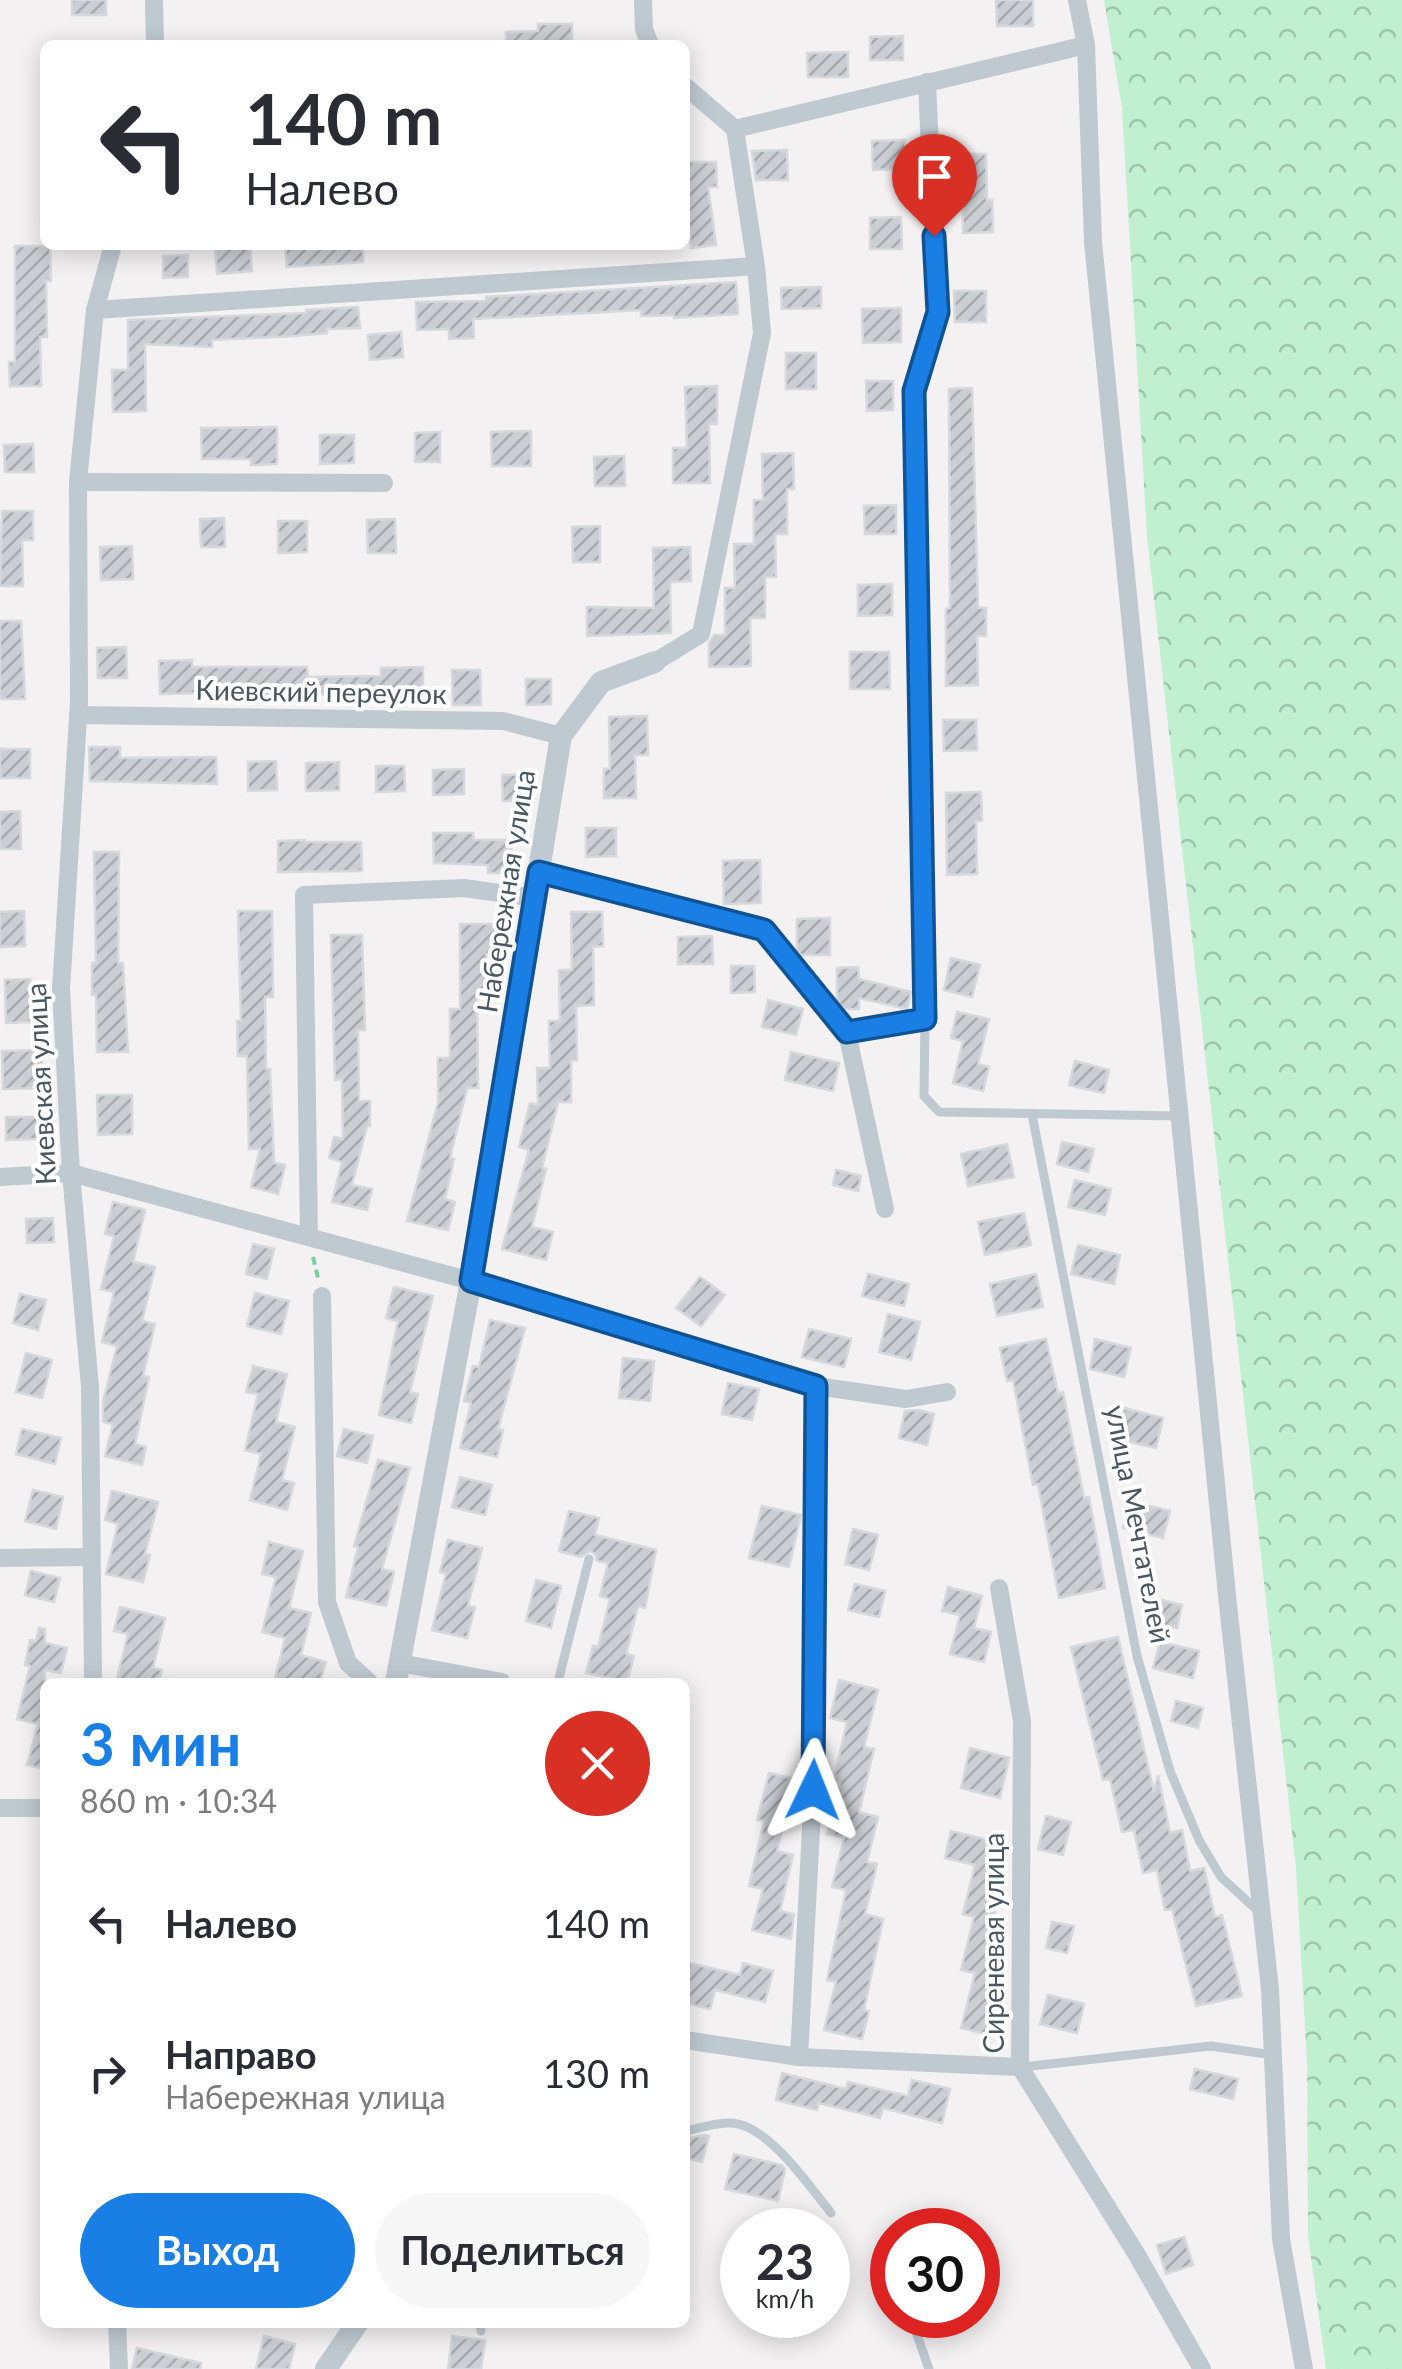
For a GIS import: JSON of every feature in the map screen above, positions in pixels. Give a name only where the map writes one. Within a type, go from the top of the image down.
[{"type":"street","points":[[154,0],[155,40]]},
{"type":"street","points":[[643,0],[648,40]]},
{"type":"street","points":[[1077,0],[1086,45],[1094,242],[1262,1914],[1273,2055],[1280,2240],[1304,2369]]},
{"type":"street","points":[[690,90],[736,130],[1086,45]]},
{"type":"street","points":[[847,1032],[925,1019],[914,391],[938,312],[927,82]]},
{"type":"street","name":"Набережная улица","points":[[398,1673],[471,1281],[562,736],[601,682],[655,662],[701,634],[762,333],[736,130]]},
{"type":"street","name":"Киевская улица","points":[[92,1678],[90,1386],[71,1172],[61,989],[78,715],[78,482],[95,310],[112,250]]},
{"type":"street","points":[[95,310],[756,266]]},
{"type":"street","points":[[78,482],[384,483]]},
{"type":"street","name":"Киевский переулок","points":[[78,715],[503,721],[562,736]]},
{"type":"street","points":[[539,872],[764,930],[847,1032],[885,1210]]},
{"type":"street","points":[[309,1237],[304,895],[464,888],[534,898]]},
{"type":"street","points":[[0,1177],[71,1172],[471,1281],[816,1386],[906,1399],[947,1392]]},
{"type":"street","points":[[322,1296],[327,1602],[348,1663],[365,1678]]},
{"type":"street","points":[[799,2057],[815,1752],[816,1386]]},
{"type":"street","points":[[0,1558],[90,1557]]},
{"type":"street","name":"Сиреневая улица","points":[[999,1588],[1022,1721],[1020,2067],[1137,2254],[1202,2369]]},
{"type":"street","points":[[398,1673],[456,1678]]},
{"type":"street","points":[[0,1808],[40,1808]]},
{"type":"street","points":[[690,2041],[799,2057],[1020,2067]]},
{"type":"street","points":[[117,2328],[118,2369]]},
{"type":"street","points":[[326,2369],[354,2328]]},
{"type":"lane","points":[[925,1019],[924,1096],[939,1112],[1179,1116]]},
{"type":"lane","name":"улица Мечтателей","points":[[1032,1114],[1136,1656],[1170,1771],[1198,1840],[1221,1877],[1262,1914]]},
{"type":"lane","points":[[559,1678],[590,1559]]},
{"type":"lane","points":[[1020,2067],[1211,2046],[1273,2055]]},
{"type":"lane","points":[[690,2130],[736,2123],[756,2134],[783,2154],[828,2208]]},
{"type":"lane","points":[[918,2338],[929,2369]]},
{"type":"path","points":[[309,1237],[322,1296]]},
{"type":"green space","points":[[1104,0],[1402,0],[1402,2369],[1326,2369],[1308,2235],[1307,2062],[1296,1868],[1147,536],[1122,108]]},
{"type":"building","points":[[72,0],[106,0],[106,15],[72,15]]},
{"type":"building","points":[[996,0],[1033,0],[1033,26],[997,26]]},
{"type":"building","points":[[538,24],[572,24],[572,40],[506,40],[506,32],[538,31]]},
{"type":"building","points":[[903,36],[903,60],[870,60],[870,37]]},
{"type":"building","points":[[848,52],[848,77],[808,77],[807,53]]},
{"type":"building","points":[[905,140],[906,169],[873,170],[872,141]]},
{"type":"building","points":[[787,150],[788,180],[756,180],[752,151]]},
{"type":"building","points":[[955,154],[986,154],[987,200],[992,200],[993,232],[963,233],[962,182],[955,183]]},
{"type":"building","points":[[690,162],[716,162],[717,187],[708,187],[716,245],[691,248]]},
{"type":"building","points":[[901,217],[902,249],[870,249],[870,218]]},
{"type":"building","points":[[15,246],[40,246],[40,250],[50,250],[51,281],[46,281],[47,337],[40,337],[41,386],[10,386],[9,362],[15,362]]},
{"type":"building","points":[[215,250],[250,250],[252,271],[217,274]]},
{"type":"building","points":[[285,250],[363,250],[363,262],[287,267]]},
{"type":"building","points":[[188,255],[188,277],[163,278],[163,256]]},
{"type":"building","points":[[736,282],[738,314],[674,318],[641,316],[641,310],[473,319],[474,338],[449,339],[449,329],[417,330],[416,302],[486,301],[486,297]]},
{"type":"building","points":[[821,287],[821,308],[782,309],[781,288]]},
{"type":"building","points":[[954,291],[986,291],[986,322],[955,322]]},
{"type":"building","points":[[358,307],[360,328],[212,340],[212,347],[145,344],[146,411],[113,412],[112,370],[128,370],[128,320],[306,313]]},
{"type":"building","points":[[901,308],[901,342],[863,343],[862,309]]},
{"type":"building","points":[[401,332],[403,357],[370,360],[368,335]]},
{"type":"building","points":[[786,353],[816,353],[816,389],[786,389]]},
{"type":"building","points":[[866,381],[893,381],[893,410],[867,411]]},
{"type":"building","points":[[717,386],[717,424],[709,424],[710,483],[673,483],[673,448],[687,448],[685,387]]},
{"type":"building","points":[[972,388],[978,608],[986,608],[986,636],[977,636],[978,685],[946,686],[946,609],[950,608],[949,389]]},
{"type":"building","points":[[277,427],[277,464],[251,465],[251,459],[202,459],[201,428]]},
{"type":"building","points":[[531,431],[531,466],[492,466],[491,432]]},
{"type":"building","points":[[440,432],[440,462],[415,462],[415,433]]},
{"type":"building","points":[[320,435],[354,435],[354,463],[320,464]]},
{"type":"building","points":[[33,444],[34,472],[5,472],[4,445]]},
{"type":"building","points":[[793,453],[794,489],[787,489],[787,534],[775,534],[776,577],[765,577],[765,618],[750,618],[751,666],[709,667],[709,643],[714,635],[725,635],[725,588],[735,588],[734,544],[754,544],[754,500],[763,500],[762,454]]},
{"type":"building","points":[[624,456],[625,486],[595,486],[594,457]]},
{"type":"building","points":[[896,505],[896,534],[865,534],[864,506]]},
{"type":"building","points":[[2,511],[33,511],[33,540],[22,540],[23,586],[0,586]]},
{"type":"building","points":[[224,518],[225,547],[201,547],[200,519]]},
{"type":"building","points":[[395,519],[396,553],[368,553],[367,520]]},
{"type":"building","points":[[278,521],[307,521],[307,552],[278,553]]},
{"type":"building","points":[[600,526],[600,562],[573,562],[572,527]]},
{"type":"building","points":[[132,546],[133,579],[101,580],[100,547]]},
{"type":"building","points":[[690,547],[691,581],[670,582],[671,633],[587,636],[587,607],[654,608],[653,548]]},
{"type":"building","points":[[892,584],[892,615],[858,616],[858,585]]},
{"type":"building","points":[[0,621],[21,621],[25,699],[0,699]]},
{"type":"building","points":[[126,647],[127,678],[98,678],[97,648]]},
{"type":"building","points":[[850,652],[889,652],[890,689],[850,689]]},
{"type":"building","points":[[192,660],[192,667],[307,667],[308,677],[381,676],[381,668],[423,667],[423,699],[328,699],[328,694],[218,699],[218,693],[160,694],[159,661]]},
{"type":"building","points":[[452,670],[480,670],[481,705],[453,705]]},
{"type":"building","points":[[526,679],[551,679],[551,704],[526,705]]},
{"type":"building","points":[[647,716],[648,755],[635,755],[636,798],[604,798],[604,769],[610,769],[609,717]]},
{"type":"building","points":[[943,720],[976,720],[977,750],[944,751]]},
{"type":"building","points":[[89,747],[120,747],[120,758],[216,757],[217,784],[90,781]]},
{"type":"building","points":[[0,749],[30,749],[30,778],[0,778]]},
{"type":"building","points":[[276,761],[277,790],[248,791],[248,762]]},
{"type":"building","points":[[339,762],[339,790],[306,791],[306,763]]},
{"type":"building","points":[[376,766],[404,766],[405,791],[376,792]]},
{"type":"building","points":[[464,769],[464,794],[433,795],[433,770]]},
{"type":"building","points":[[531,774],[531,800],[503,801],[502,775]]},
{"type":"building","points":[[981,792],[982,821],[976,821],[977,874],[947,875],[946,793]]},
{"type":"building","points":[[20,811],[21,849],[0,849],[0,812]]},
{"type":"building","points":[[586,828],[616,828],[616,856],[586,857]]},
{"type":"building","points":[[433,833],[473,833],[474,840],[511,840],[512,873],[488,873],[488,865],[434,863]]},
{"type":"building","points":[[278,841],[361,842],[362,871],[278,872]]},
{"type":"building","points":[[94,852],[119,852],[118,963],[123,963],[128,1052],[97,1052],[96,995],[92,995],[92,963],[96,963]]},
{"type":"building","points":[[760,860],[761,903],[724,904],[723,861]]},
{"type":"building","points":[[24,911],[25,946],[0,947],[0,912]]},
{"type":"building","points":[[238,911],[272,911],[273,997],[265,997],[266,1069],[270,1069],[274,1163],[285,1165],[278,1194],[251,1187],[260,1149],[249,1149],[247,1056],[238,1056]]},
{"type":"building","points":[[571,912],[602,912],[603,946],[593,947],[594,1005],[576,1006],[577,1060],[571,1060],[571,1102],[558,1102],[542,1168],[546,1169],[532,1227],[553,1232],[546,1260],[502,1249],[529,1150],[519,1147],[530,1103],[538,1105],[537,1068],[550,1068],[549,1021],[560,1021],[559,970],[572,970]]},
{"type":"building","points":[[830,918],[830,955],[801,955],[797,951],[797,919]]},
{"type":"building","points":[[460,924],[495,924],[495,954],[486,954],[487,995],[477,995],[478,1088],[467,1088],[450,1158],[454,1159],[445,1199],[455,1202],[448,1230],[407,1221],[438,1102],[438,1058],[450,1058],[450,1009],[460,1009]]},
{"type":"building","points":[[331,935],[362,935],[365,1030],[358,1030],[359,1101],[370,1101],[370,1126],[352,1185],[372,1189],[367,1210],[332,1202],[342,1162],[329,1158],[334,1137],[343,1139],[342,1079],[335,1080]]},
{"type":"building","points":[[712,936],[713,964],[678,964],[678,937]]},
{"type":"building","points":[[951,958],[980,965],[972,997],[944,990]]},
{"type":"building","points":[[731,966],[754,966],[755,992],[731,993]]},
{"type":"building","points":[[858,967],[859,979],[911,992],[907,1009],[859,998],[859,1009],[844,1009],[837,1001],[837,968]]},
{"type":"building","points":[[30,979],[31,1022],[6,1023],[5,980]]},
{"type":"building","points":[[768,1000],[803,1009],[796,1035],[762,1027]]},
{"type":"building","points":[[957,1012],[989,1019],[978,1064],[989,1067],[983,1091],[953,1083],[963,1041],[951,1038]]},
{"type":"building","points":[[42,1050],[42,1088],[3,1089],[2,1051]]},
{"type":"building","points":[[791,1052],[839,1063],[833,1091],[785,1080]]},
{"type":"building","points":[[1075,1061],[1109,1070],[1104,1093],[1069,1085]]},
{"type":"building","points":[[97,1095],[132,1095],[132,1134],[98,1135]]},
{"type":"building","points":[[6,1117],[38,1117],[38,1139],[6,1140]]},
{"type":"building","points":[[1062,1142],[1094,1149],[1088,1172],[1057,1164]]},
{"type":"building","points":[[1007,1144],[1014,1177],[968,1186],[961,1154]]},
{"type":"building","points":[[836,1170],[861,1176],[858,1191],[833,1185]]},
{"type":"building","points":[[1075,1180],[1111,1189],[1105,1215],[1068,1207]]},
{"type":"building","points":[[113,1202],[145,1210],[133,1262],[155,1267],[142,1321],[155,1324],[143,1376],[149,1377],[135,1444],[146,1447],[142,1465],[105,1456],[113,1424],[103,1422],[103,1402],[117,1346],[102,1342],[114,1292],[101,1289],[114,1236],[105,1234]]},
{"type":"building","points":[[1024,1213],[1031,1245],[985,1255],[978,1222]]},
{"type":"building","points":[[53,1218],[54,1242],[27,1243],[26,1219]]},
{"type":"building","points":[[253,1244],[274,1249],[267,1279],[246,1274]]},
{"type":"building","points":[[1078,1245],[1120,1255],[1114,1284],[1071,1274]]},
{"type":"building","points":[[868,1274],[909,1284],[904,1306],[862,1296]]},
{"type":"building","points":[[1036,1274],[1043,1307],[997,1316],[990,1284]]},
{"type":"building","points":[[700,1277],[725,1295],[701,1326],[676,1308]]},
{"type":"building","points":[[394,1287],[433,1296],[410,1392],[418,1394],[411,1423],[379,1415],[398,1321],[386,1318]]},
{"type":"building","points":[[255,1293],[289,1301],[281,1334],[247,1326]]},
{"type":"building","points":[[20,1294],[46,1300],[38,1330],[13,1323]]},
{"type":"building","points":[[888,1314],[920,1322],[911,1360],[879,1352]]},
{"type":"building","points":[[490,1320],[525,1328],[498,1429],[503,1430],[497,1457],[460,1448],[471,1403],[464,1401],[473,1366],[479,1367]]},
{"type":"building","points":[[809,1329],[851,1339],[844,1367],[802,1357]]},
{"type":"building","points":[[1046,1339],[1058,1393],[1063,1392],[1084,1498],[1089,1497],[1105,1588],[1059,1598],[1038,1484],[1033,1485],[1013,1380],[1007,1381],[1000,1348]]},
{"type":"building","points":[[1095,1339],[1131,1348],[1124,1377],[1090,1369]]},
{"type":"building","points":[[26,1353],[52,1360],[42,1398],[16,1392]]},
{"type":"building","points":[[623,1358],[654,1361],[650,1401],[619,1398]]},
{"type":"building","points":[[253,1366],[287,1374],[276,1422],[295,1427],[282,1480],[294,1483],[287,1510],[250,1500],[261,1454],[245,1450],[258,1394],[246,1392]]},
{"type":"building","points":[[728,1383],[759,1389],[752,1420],[722,1414]]},
{"type":"building","points":[[1124,1408],[1163,1418],[1156,1448],[1117,1439]]},
{"type":"building","points":[[905,1411],[934,1414],[927,1445],[899,1438]]},
{"type":"building","points":[[22,1429],[61,1438],[55,1464],[16,1454]]},
{"type":"building","points":[[344,1429],[373,1436],[367,1463],[337,1456]]},
{"type":"building","points":[[378,1460],[410,1468],[382,1569],[394,1572],[386,1606],[346,1597],[358,1547],[354,1546]]},
{"type":"building","points":[[460,1477],[492,1485],[485,1515],[452,1507]]},
{"type":"building","points":[[33,1490],[63,1497],[56,1529],[25,1521]]},
{"type":"building","points":[[112,1491],[158,1502],[145,1554],[150,1555],[143,1582],[106,1574],[118,1524],[105,1520]]},
{"type":"building","points":[[1129,1501],[1170,1511],[1163,1538],[1123,1528]]},
{"type":"building","points":[[762,1506],[801,1515],[789,1567],[749,1558]]},
{"type":"building","points":[[569,1511],[599,1518],[595,1535],[656,1550],[645,1608],[638,1606],[626,1654],[634,1656],[628,1678],[586,1673],[593,1646],[598,1647],[610,1599],[600,1596],[608,1563],[597,1561],[590,1551],[581,1557],[559,1551]]},
{"type":"building","points":[[853,1529],[878,1535],[869,1570],[845,1564]]},
{"type":"building","points":[[448,1540],[482,1548],[468,1606],[475,1607],[467,1638],[432,1630],[446,1573],[440,1572]]},
{"type":"building","points":[[269,1542],[303,1551],[289,1608],[311,1613],[301,1655],[326,1662],[321,1678],[275,1678],[285,1638],[262,1632],[276,1577],[262,1574]]},
{"type":"building","points":[[31,1571],[60,1578],[54,1602],[25,1595]]},
{"type":"building","points":[[536,1580],[561,1586],[551,1628],[526,1621]]},
{"type":"building","points":[[855,1584],[885,1591],[879,1617],[848,1610]]},
{"type":"building","points":[[948,1587],[982,1596],[974,1628],[991,1632],[984,1662],[950,1654],[960,1615],[942,1611]]},
{"type":"building","points":[[1150,1597],[1182,1605],[1177,1628],[1144,1621]]},
{"type":"building","points":[[120,1607],[165,1618],[153,1668],[162,1670],[160,1678],[117,1678],[128,1634],[114,1631]]},
{"type":"building","points":[[39,1628],[45,1629],[45,1643],[67,1648],[61,1673],[45,1670],[45,1678],[40,1678],[40,1768],[27,1765],[38,1724],[17,1719],[30,1666],[25,1665],[30,1640],[36,1641]]},
{"type":"building","points":[[1118,1637],[1154,1792],[1158,1775],[1170,1833],[1182,1830],[1190,1871],[1204,1868],[1215,1917],[1222,1915],[1242,1996],[1196,2006],[1172,1909],[1165,1910],[1157,1870],[1143,1873],[1134,1830],[1122,1832],[1110,1779],[1103,1780],[1071,1647]]},
{"type":"building","points":[[1160,1642],[1199,1651],[1193,1678],[1153,1668]]},
{"type":"building","points":[[839,1680],[878,1690],[864,1747],[874,1749],[859,1812],[878,1817],[867,1862],[877,1864],[865,1914],[883,1919],[864,2010],[869,2011],[862,2039],[824,2030],[836,1982],[827,1980],[846,1890],[832,1887],[844,1838],[827,1834],[840,1783],[833,1782],[847,1722],[830,1718]]},
{"type":"building","points":[[1176,1701],[1203,1708],[1198,1728],[1171,1721]]},
{"type":"building","points":[[970,1748],[1009,1758],[1000,1798],[961,1788]]},
{"type":"building","points":[[769,1773],[795,1779],[777,1851],[793,1855],[780,1911],[794,1914],[791,1939],[752,1930],[763,1889],[749,1886],[764,1821],[757,1820]]},
{"type":"building","points":[[1046,1816],[1071,1822],[1063,1855],[1038,1849]]},
{"type":"building","points":[[951,1831],[1001,1843],[991,1885],[1001,1887],[989,1938],[1003,1941],[991,1993],[1001,1995],[991,2035],[961,2028],[975,1973],[961,1970],[974,1917],[963,1914],[975,1865],[945,1858]]},
{"type":"building","points":[[1052,1922],[1074,1926],[1067,1953],[1046,1948]]},
{"type":"building","points":[[690,1963],[740,1975],[743,1963],[773,1971],[765,2002],[715,1990],[710,2009],[690,2004]]},
{"type":"building","points":[[1048,1995],[1084,2004],[1077,2033],[1040,2024]]},
{"type":"building","points":[[1195,2069],[1238,2079],[1233,2099],[1190,2089]]},
{"type":"building","points":[[782,2073],[846,2089],[848,2082],[908,2096],[912,2080],[950,2089],[942,2123],[883,2108],[880,2118],[819,2103],[817,2110],[776,2100]]},
{"type":"building","points":[[709,2136],[702,2162],[690,2159],[690,2138]]},
{"type":"building","points":[[734,2154],[782,2165],[785,2169],[778,2201],[725,2189]]},
{"type":"building","points":[[1184,2237],[1193,2265],[1166,2274],[1157,2245]]},
{"type":"building","points":[[264,2336],[295,2344],[289,2369],[256,2369]]},
{"type":"building","points":[[452,2336],[485,2340],[481,2369],[448,2369]]},
{"type":"building","points":[[137,2348],[201,2363],[200,2369],[132,2369]]},
{"type":"route","points":[[813,1790],[816,1386],[471,1281],[539,872],[764,930],[847,1032],[925,1019],[914,391],[938,312],[934,236]]}]
